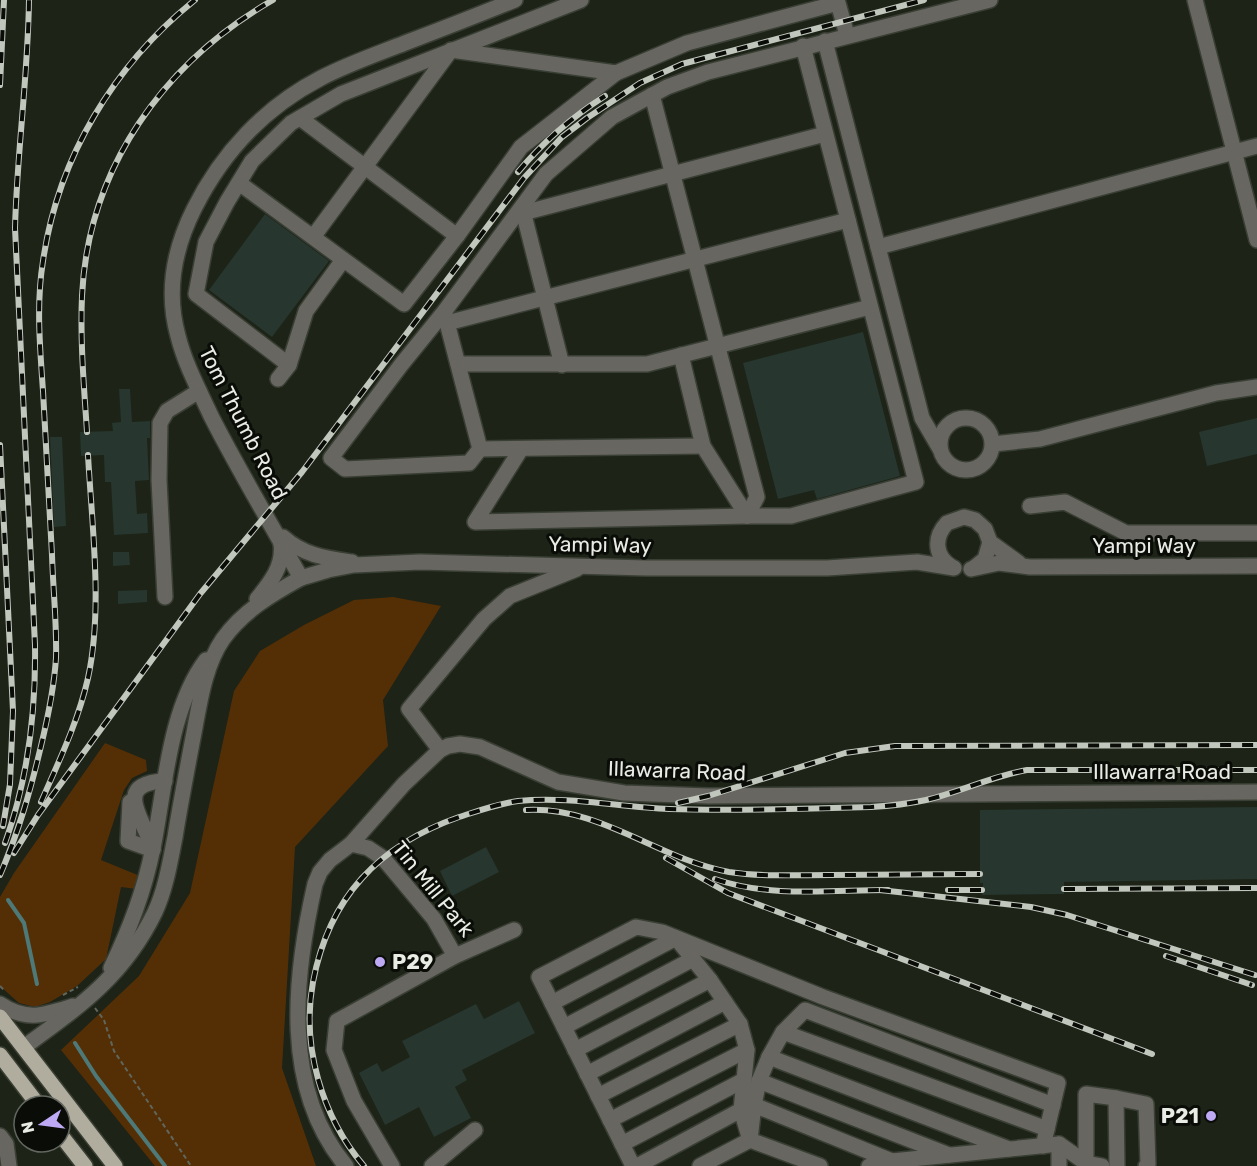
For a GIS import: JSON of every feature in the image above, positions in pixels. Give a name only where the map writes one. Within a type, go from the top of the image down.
[{"type":"main road","points":[[0,1017],[115,1166]]},
{"type":"main road","points":[[24,1047],[2,1057],[30,1094]]},
{"type":"main road","points":[[72,1149],[85,1166]]},
{"type":"street","name":"Tom Thumb Road","points":[[301,578],[239,471],[199,392],[174,324],[172,306],[175,264],[188,221],[203,192],[232,149],[271,111],[296,92],[322,77],[515,0]]},
{"type":"street","points":[[289,365],[196,294],[206,242],[252,161],[291,123],[341,94],[581,0]]},
{"type":"street","points":[[480,449],[470,463],[345,470],[331,458],[401,365],[446,318],[546,174],[612,117],[667,87],[708,72],[803,46],[990,0]]},
{"type":"street","points":[[1195,0],[1257,240]]},
{"type":"street","points":[[238,183],[404,304],[457,236],[521,147],[616,74],[687,43],[838,3],[847,35]]},
{"type":"street","points":[[825,41],[922,418],[947,462],[953,467],[968,470],[983,464],[988,459],[993,444],[991,435],[981,421],[964,417],[955,419],[942,431],[940,448]]},
{"type":"street","points":[[521,449],[475,522],[791,516],[916,482],[803,46]]},
{"type":"street","points":[[451,50],[616,74]]},
{"type":"street","points":[[313,237],[451,50]]},
{"type":"street","points":[[652,95],[757,497],[747,516]]},
{"type":"street","points":[[300,118],[457,236]]},
{"type":"street","points":[[523,210],[825,134]]},
{"type":"street","points":[[878,247],[1257,146]]},
{"type":"street","points":[[523,210],[562,365]]},
{"type":"street","points":[[446,318],[545,298],[848,220]]},
{"type":"street","points":[[278,379],[289,365],[306,311],[343,260]]},
{"type":"street","points":[[458,364],[647,364],[870,307]]},
{"type":"street","points":[[446,318],[480,449]]},
{"type":"street","points":[[681,355],[703,446],[747,516]]},
{"type":"street","points":[[993,444],[1040,439],[1216,393],[1257,387]]},
{"type":"street","points":[[165,597],[159,480],[160,423],[167,411],[199,392]]},
{"type":"street","points":[[480,449],[703,446]]},
{"type":"street","points":[[1030,506],[1065,502],[1126,533],[1253,531]]},
{"type":"street","name":"Yampi Way","points":[[899,563],[924,550],[952,520],[969,518],[982,525],[990,542],[1015,561],[1030,567]]},
{"type":"street","points":[[943,528],[938,539],[938,551],[944,561],[954,568]]},
{"type":"street","points":[[277,534],[306,553],[370,564]]},
{"type":"street","points":[[101,988],[134,920],[153,849],[175,732],[193,681],[201,666],[269,584],[279,567],[282,553],[277,534]]},
{"type":"street","points":[[971,569],[985,559],[990,542]]},
{"type":"street","name":"Yampi Way","points":[[301,578],[339,567],[420,562],[827,568],[917,562],[971,569],[994,564],[1030,567],[1257,566]]},
{"type":"street","points":[[346,1166],[325,1132],[315,1110],[304,1080],[298,1041],[301,969],[315,884],[324,867],[351,844],[404,784],[440,750],[409,709],[484,619],[510,596],[583,566]]},
{"type":"street","points":[[242,618],[265,599],[301,578]]},
{"type":"street","points":[[24,1047],[101,988],[132,951],[153,915],[166,882],[201,696],[218,647]]},
{"type":"street","name":"Illawarra Road","points":[[440,750],[460,744],[480,747],[558,782],[624,793],[720,796],[1257,792]]},
{"type":"street","points":[[153,849],[128,841],[130,802],[139,788],[153,782],[165,781]]},
{"type":"street","points":[[165,781],[174,804],[173,846]]},
{"type":"street","points":[[139,788],[134,799],[134,807],[153,849]]},
{"type":"street","name":"Tin Mill Park","points":[[351,844],[368,848],[383,858],[434,920],[455,956],[514,930]]},
{"type":"street","points":[[892,1161],[747,1107],[635,1166],[539,977],[636,927],[662,932],[823,997],[1058,1083],[1043,1146]]},
{"type":"street","points":[[676,938],[710,980],[740,1024],[752,1080],[747,1107],[750,1140]]},
{"type":"street","points":[[552,1003],[676,938]]},
{"type":"street","points":[[392,1166],[354,1101],[334,1050],[337,1021],[455,956]]},
{"type":"street","points":[[564,1027],[693,959]]},
{"type":"street","points":[[576,1050],[710,980]]},
{"type":"street","points":[[622,1144],[752,1080],[769,1057],[783,1032],[805,1010],[823,997]]},
{"type":"street","points":[[6,1000],[19,1014],[31,1016],[51,1013],[86,1001]]},
{"type":"street","points":[[587,1074],[725,1002]]},
{"type":"street","points":[[805,1010],[1053,1105]]},
{"type":"street","points":[[598,1096],[740,1024]]},
{"type":"street","points":[[783,1032],[1047,1129]]},
{"type":"street","points":[[610,1120],[747,1050]]},
{"type":"street","points":[[769,1057],[1009,1149]]},
{"type":"street","points":[[752,1080],[949,1155]]},
{"type":"street","points":[[1086,1163],[1086,1094],[1146,1104],[1148,1164],[1146,1166]]},
{"type":"street","points":[[1116,1098],[1117,1166]]},
{"type":"street","points":[[432,1166],[475,1130]]},
{"type":"street","points":[[700,1166],[750,1140],[820,1166]]},
{"type":"street","points":[[2,1144],[9,1166]]},
{"type":"street","points":[[1059,1144],[1059,1166]]},
{"type":"street","points":[[869,1166],[892,1161],[1059,1144],[1086,1163],[1102,1166]]},
{"type":"path","points":[[0,986],[6,1000]]},
{"type":"path","points":[[57,998],[77,986],[86,1001],[104,1020],[114,1052],[191,1166]]},
{"type":"shaded area","points":[[393,597],[441,606],[383,700],[388,746],[295,847],[282,1068],[316,1166],[155,1166],[61,1050],[139,976],[190,893],[234,691],[260,651],[304,625],[354,600]]},
{"type":"shaded area","points":[[105,743],[146,760],[147,771],[132,778],[124,790],[101,860],[140,876],[137,889],[121,887],[106,959],[77,986],[50,1002],[35,1007],[19,1003],[0,986],[0,897],[14,873]]},
{"type":"building","points":[[265,214],[329,261],[272,337],[209,290]]},
{"type":"building","points":[[863,332],[900,476],[817,499],[814,490],[778,499],[743,363]]},
{"type":"building","points":[[119,389],[130,389],[132,422],[150,421],[150,438],[147,438],[149,480],[135,481],[137,514],[147,513],[148,533],[114,535],[111,482],[105,482],[104,455],[81,456],[80,432],[113,431],[112,423],[121,422]]},
{"type":"building","points":[[1257,418],[1257,454],[1207,466],[1199,432]]},
{"type":"building","points":[[50,437],[62,437],[66,526],[54,527]]},
{"type":"building","points":[[113,552],[129,552],[130,565],[113,566]]},
{"type":"building","points":[[147,590],[147,602],[118,604],[118,591]]},
{"type":"building","points":[[1257,807],[1257,879],[1064,882],[1064,894],[982,895],[980,810]]},
{"type":"building","points":[[486,847],[499,872],[452,896],[440,871]]},
{"type":"building","points":[[519,1001],[535,1033],[462,1070],[467,1080],[455,1087],[471,1118],[434,1137],[419,1107],[385,1125],[359,1073],[377,1063],[382,1072],[410,1057],[402,1041],[476,1004],[484,1019]]},
{"type":"waterway","points":[[8,900],[24,923],[37,984]]},
{"type":"waterway","points":[[75,1043],[96,1076],[165,1166]]},
{"type":"railway","points":[[0,85],[4,0]]},
{"type":"railway","points":[[5,843],[25,770],[32,720],[35,670],[15,228],[29,0]]},
{"type":"railway","points":[[0,875],[33,779],[48,713],[56,658],[39,326],[41,277],[51,223],[62,185],[76,150],[94,116],[115,84],[139,54],[195,0]]},
{"type":"railway","points":[[87,432],[82,347],[82,296],[87,249],[99,204],[116,162],[139,123],[166,87],[198,54],[234,25],[273,0]]},
{"type":"railway","points":[[14,853],[38,815],[200,594],[302,472],[524,178],[562,137],[640,83],[682,64],[924,0]]},
{"type":"railway","points":[[518,172],[558,131],[605,96]]},
{"type":"railway","points":[[0,445],[13,711],[10,784],[3,826]]},
{"type":"railway","points":[[41,802],[79,710],[92,652],[96,596],[88,455]]},
{"type":"railway","points":[[678,803],[708,796],[845,753],[895,746],[1257,745]]},
{"type":"railway","points":[[364,1166],[349,1147],[337,1126],[318,1080],[310,1031],[313,982],[331,924],[345,900],[362,878],[382,859],[430,829],[480,810],[518,801],[556,800],[694,810],[871,807],[926,800],[1027,770],[1257,770]]},
{"type":"railway","points":[[526,810],[553,811],[579,816],[604,824],[678,856],[729,872],[754,875],[980,874]]},
{"type":"railway","points":[[666,858],[728,893],[1152,1054]]},
{"type":"railway","points":[[715,879],[757,889],[779,891],[888,890]]},
{"type":"railway","points":[[1064,889],[1257,888]]},
{"type":"railway","points":[[880,890],[1031,907],[1067,915],[1255,975]]},
{"type":"railway","points":[[948,890],[982,890]]},
{"type":"railway","points":[[1166,956],[1252,985]]},
{"type":"place","name":"P29","points":[[380,962]]},
{"type":"place","name":"P21","points":[[1211,1116]]}]
